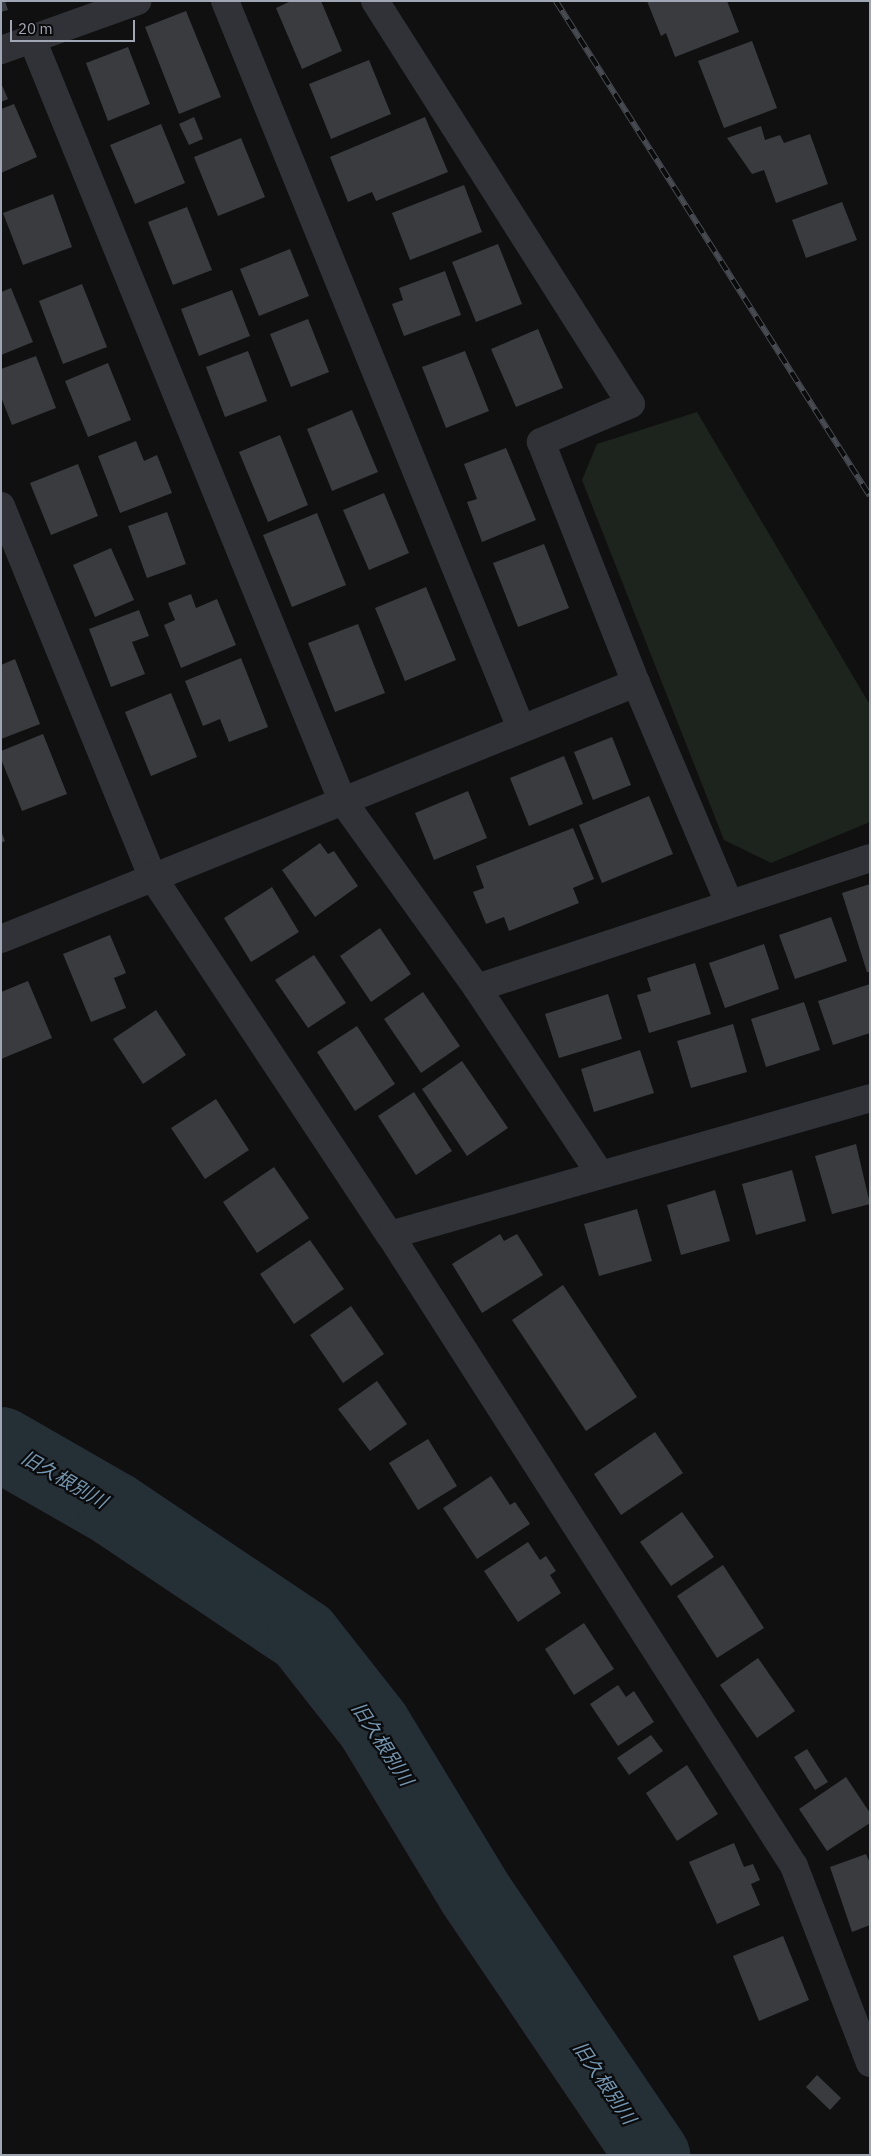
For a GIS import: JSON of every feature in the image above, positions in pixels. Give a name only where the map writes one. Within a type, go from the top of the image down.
[{"type":"street","points":[[1,50],[138,1]]},
{"type":"street","points":[[225,1],[521,728]]},
{"type":"street","points":[[375,1],[631,404],[541,442],[636,683],[728,904]]},
{"type":"street","points":[[32,39],[342,800],[477,988],[600,1174]]},
{"type":"street","points":[[1,506],[152,876],[390,1234],[794,1866],[870,2063]]},
{"type":"street","points":[[1,939],[152,876],[636,683]]},
{"type":"street","points":[[477,988],[870,858]]},
{"type":"street","points":[[390,1234],[870,1098]]},
{"type":"shaded area","points":[[697,412],[870,705],[870,822],[771,863],[724,840],[582,480],[597,444]]},
{"type":"building","points":[[1,1],[5,1],[8,10],[1,12]]},
{"type":"building","points":[[291,1],[321,1],[342,51],[302,69],[276,8]]},
{"type":"building","points":[[647,1],[727,1],[739,32],[675,57],[666,33],[661,36]]},
{"type":"building","points":[[186,11],[221,97],[179,114],[145,27]]},
{"type":"building","points":[[752,41],[777,108],[724,128],[698,61]]},
{"type":"building","points":[[128,47],[150,104],[108,121],[86,63]]},
{"type":"building","points":[[369,60],[391,114],[331,139],[309,84]]},
{"type":"building","points":[[1,83],[8,99],[1,102]]},
{"type":"building","points":[[14,104],[37,157],[1,173],[1,109]]},
{"type":"building","points":[[194,117],[203,139],[189,145],[179,124]]},
{"type":"building","points":[[425,117],[448,172],[376,201],[372,192],[348,202],[330,157]]},
{"type":"building","points":[[161,124],[185,183],[135,204],[110,145]]},
{"type":"building","points":[[761,126],[765,140],[780,135],[784,143],[810,134],[828,184],[776,203],[764,170],[752,174],[727,138]]},
{"type":"building","points":[[241,138],[265,197],[218,216],[194,157]]},
{"type":"building","points":[[464,185],[482,232],[410,260],[392,213]]},
{"type":"building","points":[[53,194],[72,247],[23,265],[3,213]]},
{"type":"building","points":[[842,202],[857,240],[806,258],[792,220]]},
{"type":"building","points":[[187,207],[212,270],[173,285],[148,222]]},
{"type":"building","points":[[498,244],[522,304],[476,322],[452,262]]},
{"type":"building","points":[[290,249],[309,296],[259,316],[240,269]]},
{"type":"building","points":[[445,271],[461,315],[404,336],[392,304],[403,300],[399,288]]},
{"type":"building","points":[[82,284],[107,347],[63,364],[39,301]]},
{"type":"building","points":[[11,288],[33,342],[1,355],[1,292]]},
{"type":"building","points":[[232,290],[250,336],[199,356],[181,309]]},
{"type":"building","points":[[308,319],[329,372],[291,387],[270,334]]},
{"type":"building","points":[[538,329],[563,388],[516,407],[491,349]]},
{"type":"building","points":[[248,351],[267,401],[225,417],[206,367]]},
{"type":"building","points":[[465,351],[489,411],[446,428],[422,367]]},
{"type":"building","points":[[36,356],[56,408],[12,425],[1,397],[1,369]]},
{"type":"building","points":[[108,363],[131,420],[88,437],[65,381]]},
{"type":"building","points":[[352,410],[378,472],[332,491],[307,429]]},
{"type":"building","points":[[280,435],[308,505],[268,522],[239,452]]},
{"type":"building","points":[[136,441],[144,461],[157,455],[172,493],[120,513],[98,456]]},
{"type":"building","points":[[506,448],[536,520],[482,542],[467,502],[477,499],[464,464]]},
{"type":"building","points":[[78,464],[98,516],[51,535],[30,483]]},
{"type":"building","points":[[384,493],[409,553],[369,570],[343,510]]},
{"type":"building","points":[[167,512],[186,564],[147,578],[128,526]]},
{"type":"building","points":[[317,513],[346,585],[292,607],[263,535]]},
{"type":"building","points":[[544,544],[569,608],[518,627],[493,563]]},
{"type":"building","points":[[111,548],[134,600],[95,617],[73,565]]},
{"type":"building","points":[[426,587],[456,660],[405,681],[375,608]]},
{"type":"building","points":[[191,594],[196,608],[217,599],[236,645],[181,668],[164,625],[175,620],[168,603]]},
{"type":"building","points":[[139,610],[149,636],[132,642],[145,674],[111,687],[89,629]]},
{"type":"building","points":[[358,624],[385,693],[335,712],[308,643]]},
{"type":"building","points":[[241,658],[268,727],[229,742],[220,719],[203,726],[185,681]]},
{"type":"building","points":[[15,659],[40,724],[1,739],[1,665]]},
{"type":"building","points":[[171,693],[197,757],[151,776],[125,712]]},
{"type":"building","points":[[43,734],[67,794],[22,811],[1,759],[1,751]]},
{"type":"building","points":[[612,737],[631,785],[593,800],[574,752]]},
{"type":"building","points":[[564,756],[583,804],[529,826],[510,778]]},
{"type":"building","points":[[468,791],[487,838],[434,860],[415,813]]},
{"type":"building","points":[[649,796],[673,854],[602,883],[579,825]]},
{"type":"building","points":[[573,828],[594,879],[573,888],[579,903],[509,931],[504,917],[486,924],[473,892],[484,888],[476,866]]},
{"type":"building","points":[[1,831],[5,841],[1,843]]},
{"type":"building","points":[[320,843],[328,854],[334,851],[358,886],[315,917],[282,870]]},
{"type":"building","points":[[870,884],[870,972],[867,972],[842,893]]},
{"type":"building","points":[[272,887],[299,932],[251,962],[224,918]]},
{"type":"building","points":[[831,917],[847,961],[795,979],[779,935]]},
{"type":"building","points":[[380,928],[411,974],[371,1002],[340,956]]},
{"type":"building","points":[[110,935],[126,973],[114,978],[126,1008],[91,1022],[63,954]]},
{"type":"building","points":[[764,944],[779,989],[725,1008],[709,963]]},
{"type":"building","points":[[314,955],[346,1003],[308,1028],[275,980]]},
{"type":"building","points":[[695,963],[711,1014],[649,1033],[637,995],[651,991],[647,978]]},
{"type":"building","points":[[28,981],[52,1038],[1,1059],[1,992]]},
{"type":"building","points":[[870,984],[870,1033],[833,1045],[818,1001]]},
{"type":"building","points":[[423,992],[460,1046],[421,1073],[384,1019]]},
{"type":"building","points":[[608,994],[622,1039],[559,1058],[545,1014]]},
{"type":"building","points":[[804,1002],[820,1050],[766,1067],[751,1019]]},
{"type":"building","points":[[156,1010],[186,1055],[143,1084],[113,1039]]},
{"type":"building","points":[[733,1024],[747,1072],[691,1088],[677,1041]]},
{"type":"building","points":[[357,1026],[395,1084],[355,1111],[317,1052]]},
{"type":"building","points":[[640,1050],[654,1093],[594,1112],[581,1069]]},
{"type":"building","points":[[462,1061],[508,1128],[467,1156],[422,1089]]},
{"type":"building","points":[[414,1092],[452,1151],[416,1175],[378,1116]]},
{"type":"building","points":[[216,1099],[249,1150],[205,1179],[171,1128]]},
{"type":"building","points":[[856,1144],[870,1204],[832,1214],[815,1156]]},
{"type":"building","points":[[274,1167],[309,1218],[257,1253],[223,1202]]},
{"type":"building","points":[[792,1170],[806,1221],[756,1235],[742,1184]]},
{"type":"building","points":[[715,1190],[730,1241],[681,1255],[667,1205]]},
{"type":"building","points":[[637,1209],[652,1261],[599,1276],[584,1224]]},
{"type":"building","points":[[500,1234],[504,1241],[517,1234],[543,1275],[482,1313],[452,1264]]},
{"type":"building","points":[[310,1240],[344,1289],[294,1324],[260,1274]]},
{"type":"building","points":[[563,1285],[637,1397],[586,1431],[512,1320]]},
{"type":"building","points":[[351,1306],[384,1354],[343,1383],[310,1335]]},
{"type":"building","points":[[377,1381],[407,1424],[370,1451],[338,1409]]},
{"type":"building","points":[[655,1432],[683,1473],[621,1515],[594,1474]]},
{"type":"building","points":[[428,1439],[457,1486],[418,1510],[389,1463]]},
{"type":"building","points":[[491,1476],[510,1505],[515,1502],[530,1524],[477,1559],[443,1508]]},
{"type":"building","points":[[682,1512],[714,1557],[671,1586],[640,1542]]},
{"type":"building","points":[[528,1542],[540,1560],[546,1556],[556,1571],[550,1575],[561,1593],[518,1622],[484,1571]]},
{"type":"building","points":[[723,1565],[764,1628],[717,1658],[677,1596]]},
{"type":"building","points":[[584,1623],[614,1669],[574,1695],[545,1649]]},
{"type":"building","points":[[758,1658],[795,1711],[757,1738],[720,1685]]},
{"type":"building","points":[[618,1685],[626,1697],[634,1691],[654,1722],[618,1746],[590,1704]]},
{"type":"building","points":[[651,1735],[663,1751],[629,1775],[617,1758]]},
{"type":"building","points":[[807,1749],[828,1782],[815,1790],[794,1757]]},
{"type":"building","points":[[687,1765],[718,1814],[677,1841],[646,1793]]},
{"type":"building","points":[[846,1777],[870,1813],[870,1823],[827,1851],[799,1809]]},
{"type":"building","points":[[734,1843],[744,1867],[753,1864],[760,1880],[751,1884],[760,1905],[717,1924],[689,1862]]},
{"type":"building","points":[[866,1854],[870,1863],[870,1925],[852,1932],[830,1867]]},
{"type":"building","points":[[783,1936],[809,2000],[759,2021],[733,1956]]},
{"type":"building","points":[[817,2075],[841,2098],[830,2110],[806,2087]]},
{"type":"waterway","name":"旧久根別川","points":[[1,1444],[114,1509],[303,1636],[373,1725],[474,1892],[652,2155]]},
{"type":"railway","points":[[556,1],[870,496]]}]
